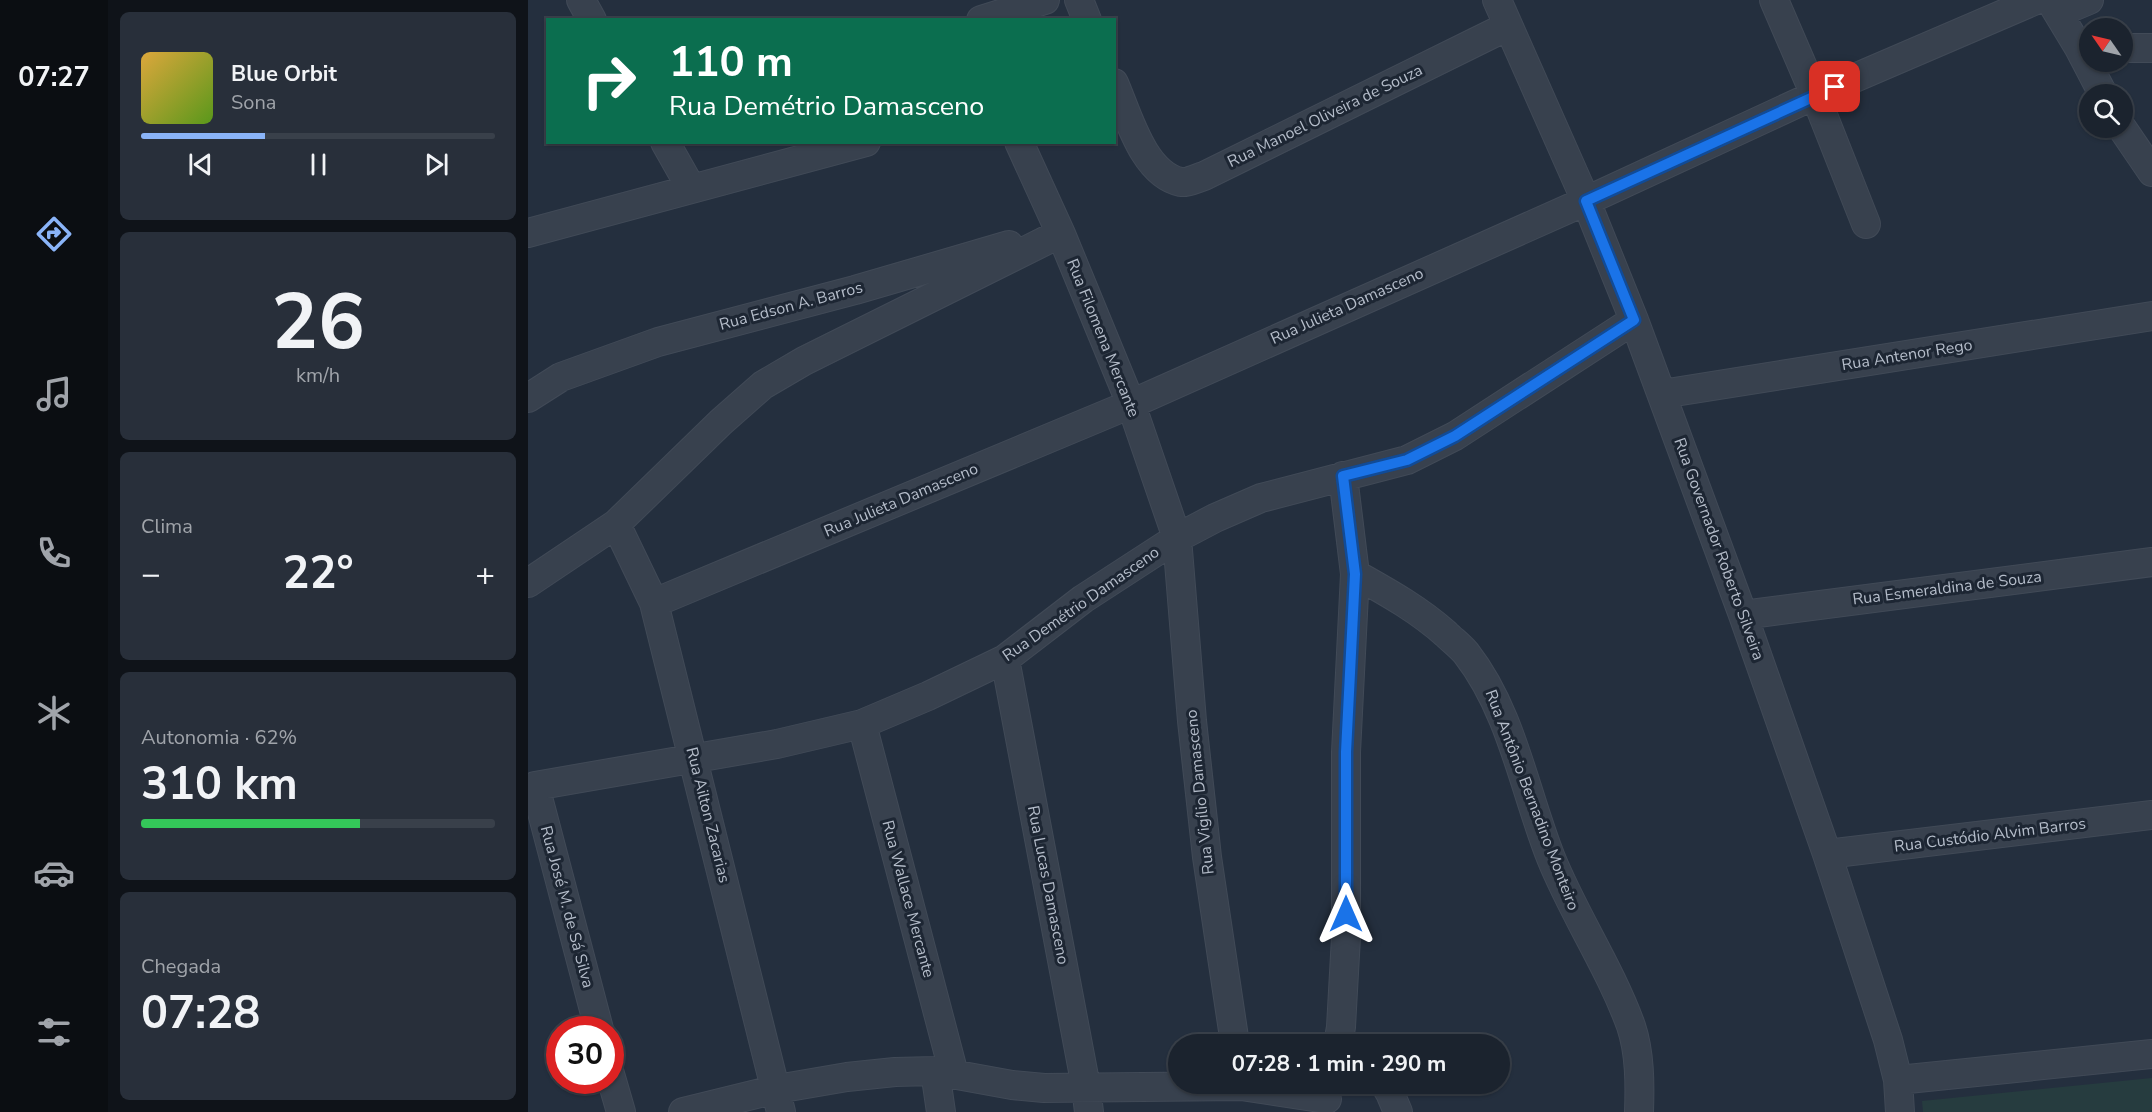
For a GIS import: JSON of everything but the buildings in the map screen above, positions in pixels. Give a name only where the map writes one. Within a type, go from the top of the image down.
[{"type":"street","points":[[581,0],[591,18]]},
{"type":"street","points":[[987,18],[1045,0]]},
{"type":"street","points":[[1079,0],[1086,18]]},
{"type":"street","name":"Rua Governador Roberto Silveira","points":[[1497,0],[1586,201],[1634,320],[1743,615],[1827,854],[1888,1040],[1898,1080],[1900,1112]]},
{"type":"street","points":[[1774,0],[1815,95],[1866,224]]},
{"type":"street","name":"Rua Julieta Damasceno","points":[[654,603],[1131,404],[1586,201],[1815,95],[2048,4],[2089,0]]},
{"type":"street","points":[[2048,4],[2079,42]]},
{"type":"street","name":"Rua Manoel Oliveira de Souza","points":[[1116,88],[1146,156],[1162,174],[1183,182],[1204,176],[1508,26]]},
{"type":"street","points":[[2133,48],[2152,48]]},
{"type":"street","points":[[2129,138],[2152,172]]},
{"type":"street","points":[[665,144],[691,188]]},
{"type":"street","points":[[528,233],[858,144]]},
{"type":"street","name":"Rua Filomena Mercante","points":[[1020,144],[1131,404],[1177,538]]},
{"type":"street","points":[[528,584],[616,524],[721,422],[763,386],[804,361],[1057,235]]},
{"type":"street","name":"Rua Edson A. Barros","points":[[528,398],[561,377],[658,342],[855,290],[1000,247],[1057,235]]},
{"type":"street","name":"Rua Antenor Rego","points":[[1662,394],[2152,315]]},
{"type":"street","name":"Rua Demétrio Damasceno","points":[[532,787],[777,744],[862,724],[928,696],[1005,659],[1083,599],[1177,538],[1215,518],[1261,498],[1407,460],[1455,436],[1634,320]]},
{"type":"street","points":[[528,386],[561,377]]},
{"type":"street","points":[[1343,476],[1355,574],[1346,752],[1345,1034]]},
{"type":"street","name":"Rua Ailton Zacarias","points":[[616,524],[654,603],[779,1101]]},
{"type":"street","name":"Rua Vigílio Damasceno","points":[[1177,538],[1192,721],[1207,857],[1234,1034]]},
{"type":"street","name":"Rua Esmeraldina de Souza","points":[[1743,615],[2152,562]]},
{"type":"street","name":"Rua Antônio Bernadino Monteiro","points":[[1355,574],[1406,602],[1436,625],[1464,651],[1488,686],[1520,764],[1550,856],[1631,1028],[1638,1060],[1639,1112]]},
{"type":"street","name":"Rua Lucas Damasceno","points":[[1005,659],[1087,1099]]},
{"type":"street","name":"Rua Wallace Mercante","points":[[862,724],[944,1073],[941,1112]]},
{"type":"street","name":"Rua José M. de Sá Silva","points":[[532,787],[595,1016]]},
{"type":"street","name":"Rua Custódio Alvim Barros","points":[[1827,854],[2152,815]]},
{"type":"street","points":[[1898,1080],[2152,1054]]},
{"type":"street","points":[[683,1112],[779,1101],[847,1077],[944,1073],[1044,1088],[1087,1099],[1168,1091]]},
{"type":"street","points":[[616,1094],[621,1112]]},
{"type":"street","points":[[1302,1094],[1327,1098]]},
{"type":"street","points":[[1389,1094],[1398,1112]]},
{"type":"green space","points":[[2152,1078],[2152,1112],[1923,1112],[1922,1101]]},
{"type":"route","points":[[1346,914],[1346,752],[1355,574],[1343,476],[1407,460],[1455,436],[1634,320],[1586,201],[1835,87]]}]
